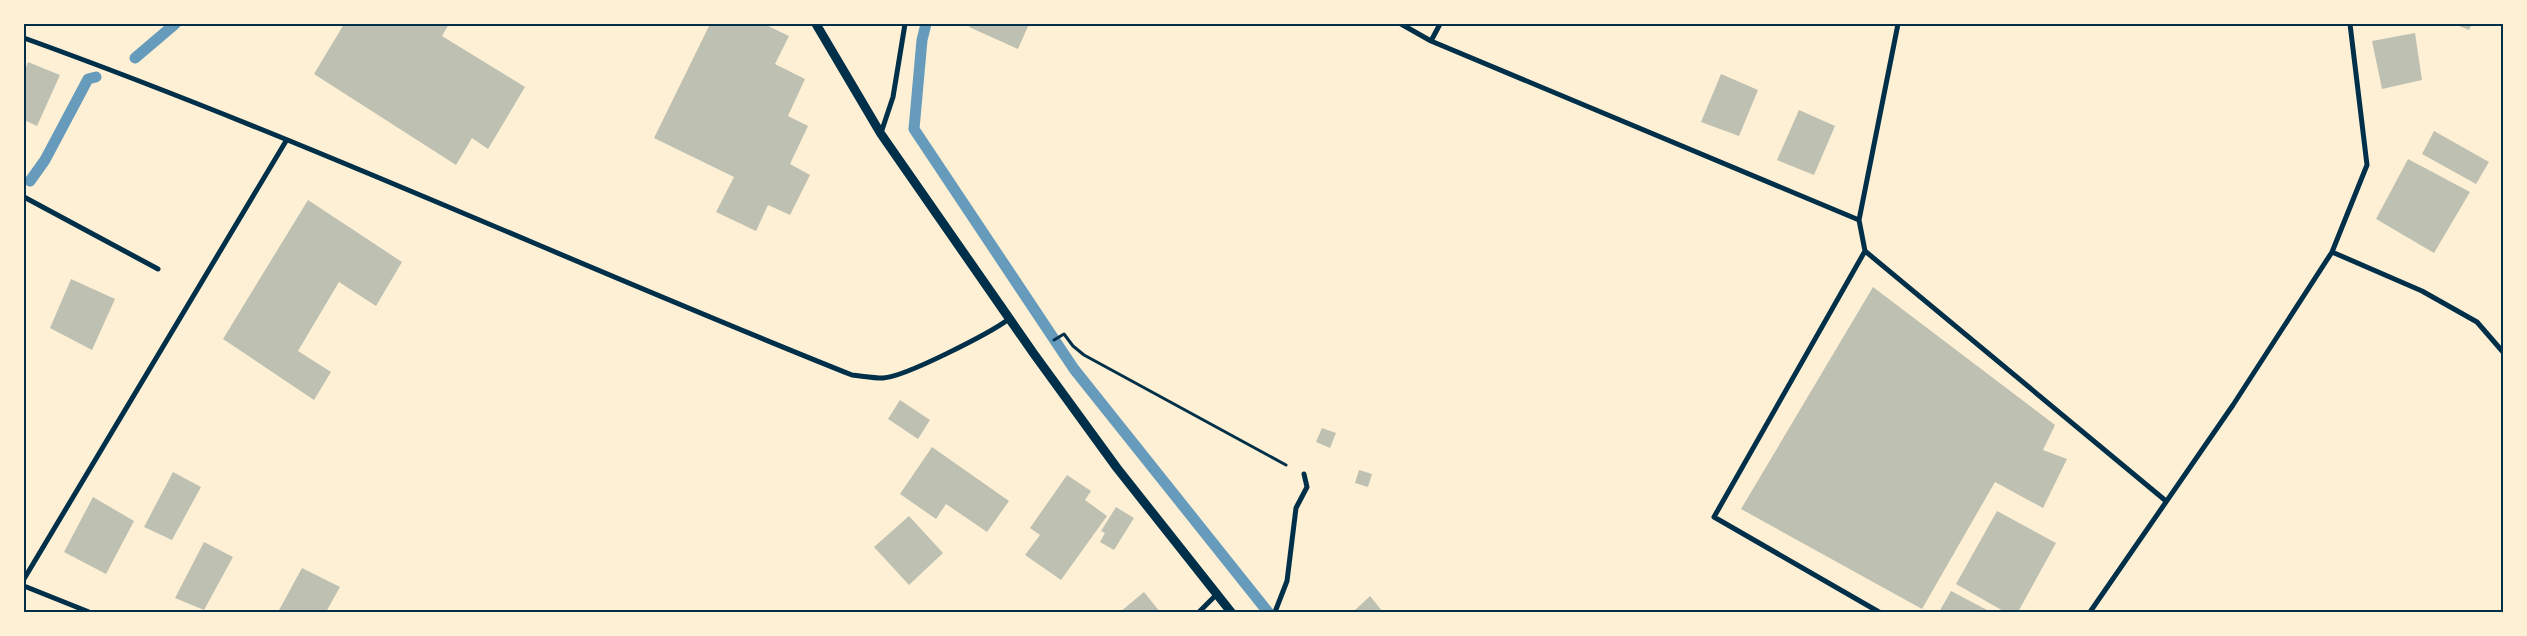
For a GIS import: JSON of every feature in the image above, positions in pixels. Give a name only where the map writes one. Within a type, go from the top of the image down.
[{"type":"street","points":[[816,24],[881,134],[1009,319],[1117,468],[1231,612]]},
{"type":"street","points":[[881,134],[893,97],[905,24]]},
{"type":"street","points":[[1401,24],[1430,41],[1859,220]]},
{"type":"street","points":[[1430,41],[1440,24]]},
{"type":"street","points":[[1898,24],[1859,220],[1865,251],[2166,500]]},
{"type":"street","points":[[2090,612],[2233,404],[2332,252],[2367,165],[2350,24]]},
{"type":"street","points":[[24,38],[100,66],[286,141],[852,375],[885,378],[967,343],[995,329],[1009,319]]},
{"type":"street","points":[[24,579],[286,141]]},
{"type":"street","points":[[24,197],[158,269]]},
{"type":"street","points":[[1865,251],[1714,517],[1879,612]]},
{"type":"street","points":[[2332,252],[2422,291],[2478,322],[2503,352]]},
{"type":"street","points":[[1275,612],[1287,581],[1296,508],[1307,487],[1304,474]]},
{"type":"street","points":[[24,586],[89,612]]},
{"type":"street","points":[[1199,612],[1217,594]]},
{"type":"path","points":[[1058,336],[1064,334],[1073,346],[1084,355],[1304,474]]},
{"type":"building","points":[[344,24],[449,24],[442,36],[525,87],[488,149],[472,138],[456,165],[314,74]]},
{"type":"building","points":[[710,24],[764,24],[789,36],[775,64],[805,79],[788,116],[808,126],[790,164],[810,175],[790,215],[768,205],[756,231],[716,212],[734,177],[654,138]]},
{"type":"building","points":[[970,24],[1029,24],[1018,49],[969,27]]},
{"type":"building","points":[[2454,24],[2472,24],[2469,30]]},
{"type":"building","points":[[2415,33],[2422,80],[2382,89],[2372,41]]},
{"type":"building","points":[[28,62],[60,75],[37,126],[24,120],[24,72]]},
{"type":"building","points":[[1721,74],[1758,90],[1739,136],[1701,122]]},
{"type":"building","points":[[1799,110],[1835,126],[1814,175],[1777,160]]},
{"type":"building","points":[[2434,131],[2489,162],[2476,184],[2422,154]]},
{"type":"building","points":[[2408,159],[2470,192],[2434,253],[2376,219]]},
{"type":"building","points":[[308,200],[402,262],[376,306],[339,282],[298,351],[331,372],[314,400],[223,339]]},
{"type":"building","points":[[71,279],[115,299],[92,350],[50,328]]},
{"type":"building","points":[[1873,287],[2055,425],[2043,450],[2067,459],[2043,508],[1995,482],[1922,609],[1741,509]]},
{"type":"building","points":[[900,400],[930,420],[918,439],[888,419]]},
{"type":"building","points":[[1322,428],[1336,433],[1330,448],[1316,442]]},
{"type":"building","points":[[932,447],[1009,501],[987,532],[946,504],[936,519],[900,494]]},
{"type":"building","points":[[1359,470],[1372,474],[1368,487],[1355,483]]},
{"type":"building","points":[[173,472],[201,487],[172,540],[144,527]]},
{"type":"building","points":[[1067,475],[1091,491],[1085,500],[1107,516],[1061,580],[1025,555],[1040,535],[1030,528]]},
{"type":"building","points":[[93,497],[134,521],[106,574],[64,552]]},
{"type":"building","points":[[1116,507],[1134,518],[1114,550],[1100,542],[1105,533],[1101,531]]},
{"type":"building","points":[[1997,511],[2056,543],[2018,612],[2005,612],[1956,584]]},
{"type":"building","points":[[909,516],[943,553],[909,585],[874,547]]},
{"type":"building","points":[[204,542],[233,557],[204,610],[175,598]]},
{"type":"building","points":[[302,568],[340,587],[326,612],[278,612]]},
{"type":"building","points":[[1951,591],[1987,610],[1986,612],[1939,612]]},
{"type":"building","points":[[1144,592],[1160,612],[1120,612]]},
{"type":"building","points":[[1370,596],[1383,612],[1353,612]]},
{"type":"waterway","points":[[135,58],[175,24]]},
{"type":"waterway","points":[[926,24],[922,40],[914,129],[1074,369],[1268,612]]},
{"type":"waterway","points":[[30,181],[45,160],[88,79],[96,77]]}]
